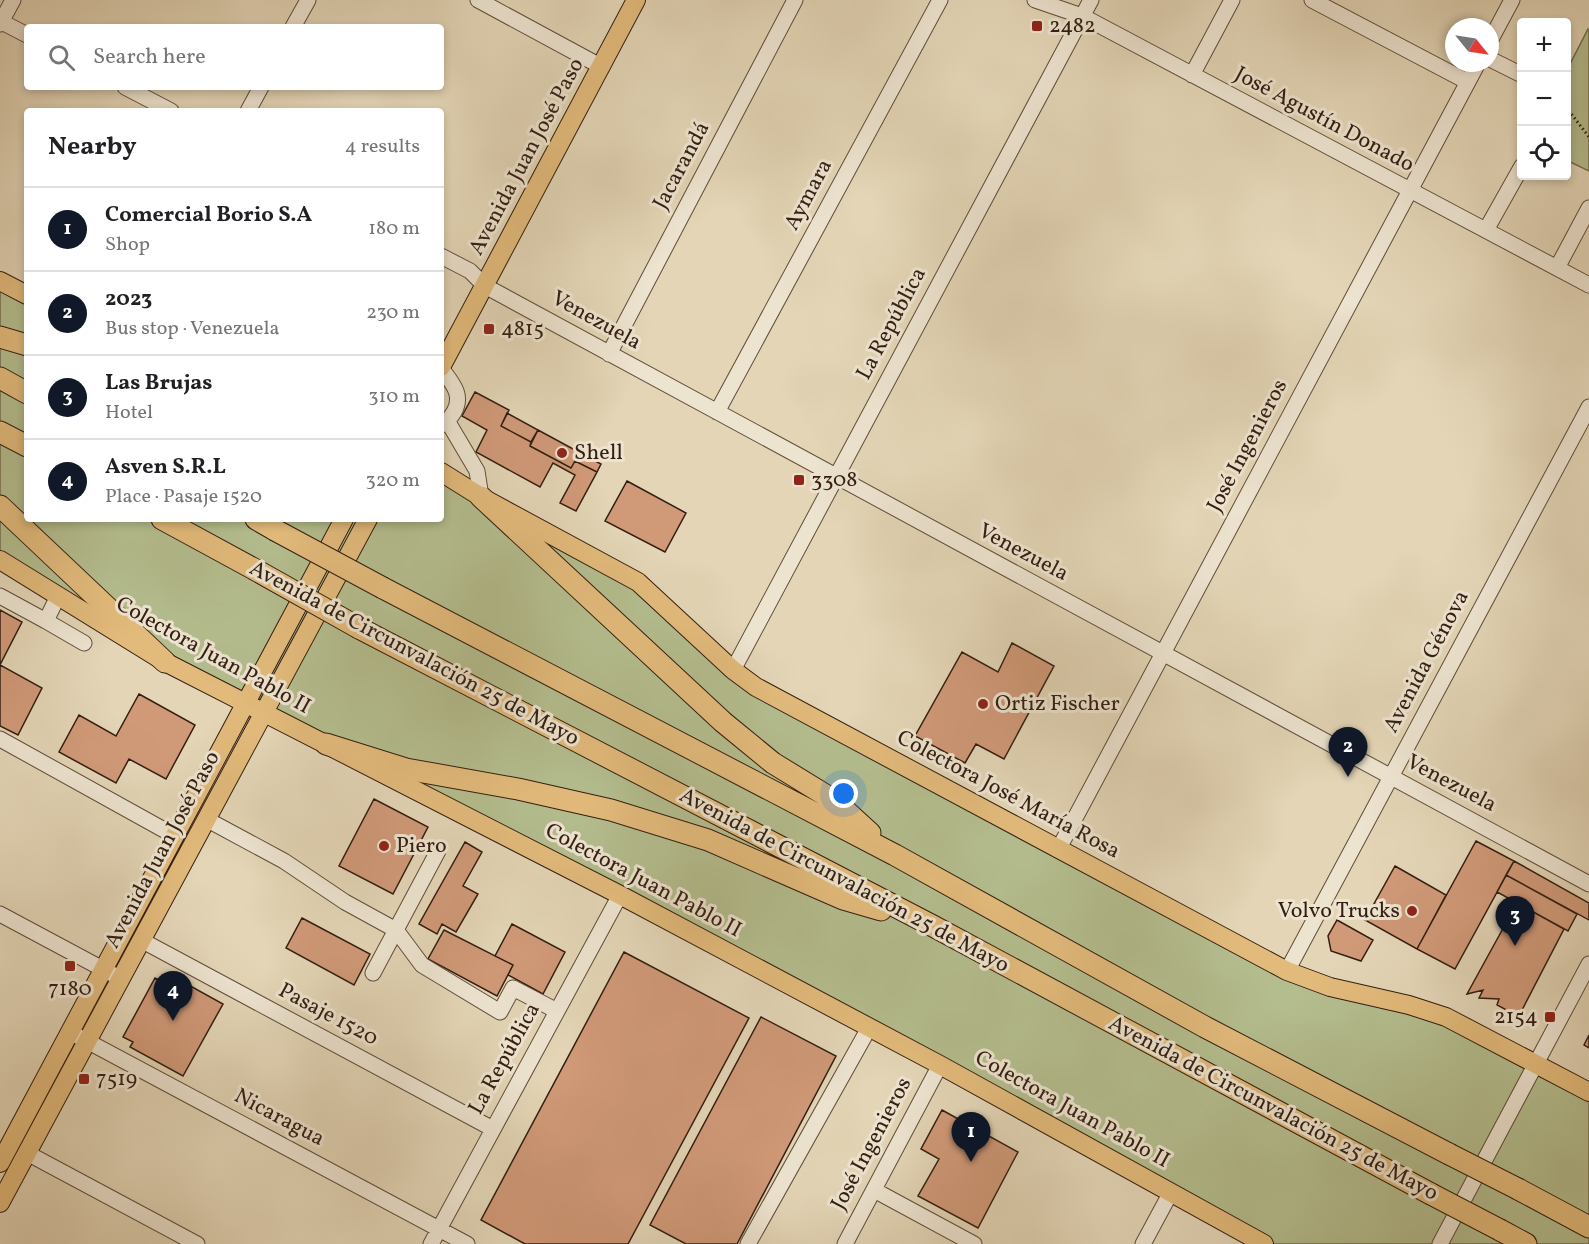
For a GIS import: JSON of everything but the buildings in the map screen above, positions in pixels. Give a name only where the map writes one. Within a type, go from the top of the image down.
[{"type":"highway","points":[[0,337],[24,344]]},
{"type":"highway","points":[[0,378],[24,391]]},
{"type":"highway","points":[[0,432],[24,444]]},
{"type":"highway","points":[[481,497],[723,722],[773,763],[835,801],[895,855]]},
{"type":"highway","points":[[0,506],[165,662]]},
{"type":"highway","name":"Avenida de Circunvalación 25 de Mayo","points":[[168,522],[359,628],[933,926],[1526,1244]]},
{"type":"highway","name":"Avenida de Circunvalación 25 de Mayo","points":[[261,522],[895,855],[1205,1027],[1589,1227]]},
{"type":"highway","points":[[326,744],[406,769],[518,789],[611,810],[708,840],[843,899],[933,926]]},
{"type":"main road","name":"Avenida Juan José Paso","points":[[444,362],[636,0]]},
{"type":"main road","points":[[0,281],[24,293]]},
{"type":"main road","name":"Colectora José María Rosa","points":[[444,474],[481,497],[638,582],[732,670],[756,687],[1287,971],[1330,987],[1409,1005],[1446,1017],[1589,1092]]},
{"type":"main road","name":"Avenida Juan José Paso","points":[[0,1163],[342,522]]},
{"type":"main road","name":"Avenida Juan José Paso","points":[[0,1203],[6,1178],[27,1153],[366,522]]},
{"type":"main road","name":"Colectora Juan Pablo II","points":[[0,560],[165,662],[244,705],[326,744],[870,1028],[1264,1244]]},
{"type":"street","points":[[13,0],[0,22],[24,34]]},
{"type":"street","points":[[295,24],[308,0]]},
{"type":"street","points":[[478,0],[602,67]]},
{"type":"street","name":"Jacarandá","points":[[609,354],[795,0]]},
{"type":"street","name":"Aymara","points":[[717,412],[940,0]]},
{"type":"street","name":"José Agustín Donado","points":[[1035,0],[1082,16],[1589,285]]},
{"type":"street","name":"La República","points":[[732,670],[1091,0]]},
{"type":"street","points":[[1192,75],[1232,0]]},
{"type":"street","points":[[1312,0],[1468,82]]},
{"type":"street","points":[[1499,24],[1512,0]]},
{"type":"street","points":[[1499,64],[1517,73]]},
{"type":"street","name":"José Ingenieros","points":[[1058,850],[1473,72]]},
{"type":"street","points":[[131,90],[165,108]]},
{"type":"street","points":[[250,108],[259,90]]},
{"type":"street","points":[[1486,230],[1517,173]]},
{"type":"street","points":[[1557,268],[1589,208]]},
{"type":"street","name":"Venezuela","points":[[444,258],[470,271],[484,286],[1589,884]]},
{"type":"street","points":[[444,372],[457,391],[458,405],[444,424],[477,471],[481,497]]},
{"type":"street","name":"Avenida Génova","points":[[1287,971],[1589,407]]},
{"type":"street","points":[[0,596],[84,643]]},
{"type":"street","points":[[46,621],[58,596]]},
{"type":"street","points":[[0,739],[175,836]]},
{"type":"street","points":[[206,819],[284,861],[345,902],[396,930],[422,965],[500,1012],[513,988],[557,1011]]},
{"type":"street","points":[[373,973],[438,851]]},
{"type":"street","name":"La República","points":[[431,1244],[620,896]]},
{"type":"street","points":[[0,914],[120,979]]},
{"type":"street","name":"Pasaje 1520","points":[[141,940],[493,1129]]},
{"type":"street","points":[[1440,1244],[1589,964]]},
{"type":"street","points":[[748,1244],[870,1028]]},
{"type":"street","name":"Nicaragua","points":[[70,1032],[467,1244]]},
{"type":"street","name":"José Ingenieros","points":[[845,1244],[940,1065]]},
{"type":"street","points":[[27,1153],[197,1244]]},
{"type":"street","points":[[874,1190],[974,1244]]},
{"type":"street","points":[[1143,1244],[1171,1191]]},
{"type":"path","points":[[1571,114],[1589,137]]},
{"type":"green space","points":[[1588,29],[1589,171],[1571,162],[1571,62]]},
{"type":"green space","points":[[0,281],[24,293],[24,522],[444,522],[444,474],[638,582],[732,670],[1287,971],[1409,1005],[1589,1092],[1589,1244],[1264,1244],[326,744],[0,560]]},
{"type":"place","name":"2482","points":[[1037,26]]},
{"type":"place","name":"4815","points":[[489,329]]},
{"type":"place","name":"Shell","points":[[562,453]]},
{"type":"place","name":"3308","points":[[799,480]]},
{"type":"place","name":"Ortiz Fischer","points":[[983,704]]},
{"type":"place","name":"2023","points":[[1348,777]]},
{"type":"place","name":"Piero","points":[[384,846]]},
{"type":"place","name":"Volvo Trucks","points":[[1412,911]]},
{"type":"place","name":"Las Brujas","points":[[1515,946]]},
{"type":"place","name":"7180","points":[[70,966]]},
{"type":"place","name":"2154","points":[[1550,1017]]},
{"type":"place","name":"Asven S.R.L","points":[[173,1021]]},
{"type":"place","name":"7519","points":[[84,1079]]},
{"type":"place","name":"Comercial Borio S.A","points":[[971,1162]]}]
